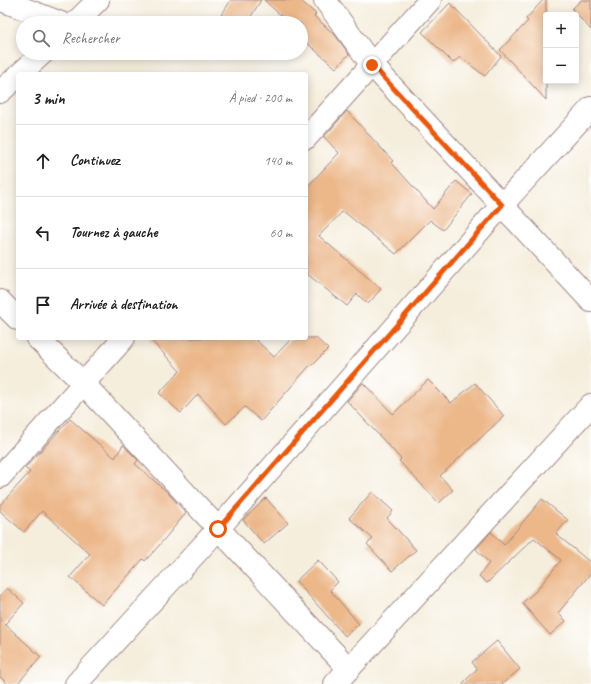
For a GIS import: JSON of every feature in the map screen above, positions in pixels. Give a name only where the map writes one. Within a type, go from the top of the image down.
[{"type":"main road","points":[[1,0],[43,16]]},
{"type":"main road","points":[[82,16],[98,0]]},
{"type":"main road","points":[[325,0],[372,65],[591,301]]},
{"type":"main road","points":[[308,136],[430,0]]},
{"type":"main road","points":[[22,72],[35,60]]},
{"type":"main road","points":[[0,92],[16,78]]},
{"type":"main road","points":[[76,684],[218,529],[502,205],[591,108]]},
{"type":"main road","points":[[0,302],[16,317]]},
{"type":"main road","points":[[39,340],[84,383],[218,529],[342,676],[591,405]]},
{"type":"main road","points":[[0,477],[122,340]]},
{"type":"building","points":[[231,0],[261,0],[251,16],[221,16]]},
{"type":"building","points":[[264,0],[300,0],[316,14],[314,16],[335,35],[349,54],[336,68],[308,44],[308,16],[281,16]]},
{"type":"building","points":[[543,0],[546,0],[546,12],[543,12],[543,84],[546,84],[546,100],[500,50],[528,21],[526,19]]},
{"type":"building","points":[[581,0],[591,0],[591,30],[579,17],[579,12],[575,12],[572,9]]},
{"type":"building","points":[[450,3],[501,56],[485,76],[460,57],[453,63],[422,32]]},
{"type":"building","points":[[347,111],[393,161],[391,162],[433,209],[456,181],[472,194],[443,230],[430,220],[396,254],[343,211],[319,236],[381,289],[368,304],[357,294],[347,306],[308,275],[308,186],[339,153],[324,137]]},
{"type":"building","points":[[308,338],[316,338],[328,349],[313,364],[312,363],[261,421],[245,407],[226,424],[198,394],[181,413],[159,393],[180,371],[151,340],[256,340],[274,357],[290,340],[308,340]]},
{"type":"building","points":[[428,380],[451,403],[475,383],[504,416],[440,476],[453,490],[439,503],[399,461],[401,459],[347,401],[363,383],[393,414]]},
{"type":"building","points":[[70,419],[115,458],[123,445],[138,460],[135,464],[168,493],[186,513],[156,549],[145,561],[143,559],[102,605],[70,577],[90,554],[42,511],[24,532],[0,511],[0,505],[30,472],[25,468]]},
{"type":"building","points":[[372,492],[393,511],[387,518],[416,550],[392,571],[367,544],[373,539],[349,518]]},
{"type":"building","points":[[266,498],[288,523],[264,544],[243,520]]},
{"type":"building","points":[[542,499],[568,520],[556,534],[591,563],[591,573],[558,613],[566,621],[550,635],[522,603],[536,591],[561,560],[534,538],[487,583],[479,576],[489,563],[476,549],[491,532],[504,545]]},
{"type":"building","points":[[318,560],[338,582],[330,590],[359,624],[345,636],[296,581]]},
{"type":"building","points":[[7,588],[24,603],[5,624],[41,657],[17,684],[8,684],[0,677],[0,596]]},
{"type":"building","points":[[497,641],[520,669],[502,684],[462,684],[477,669],[472,662]]},
{"type":"route","points":[[218,529],[327,407],[502,205],[372,65]]}]
